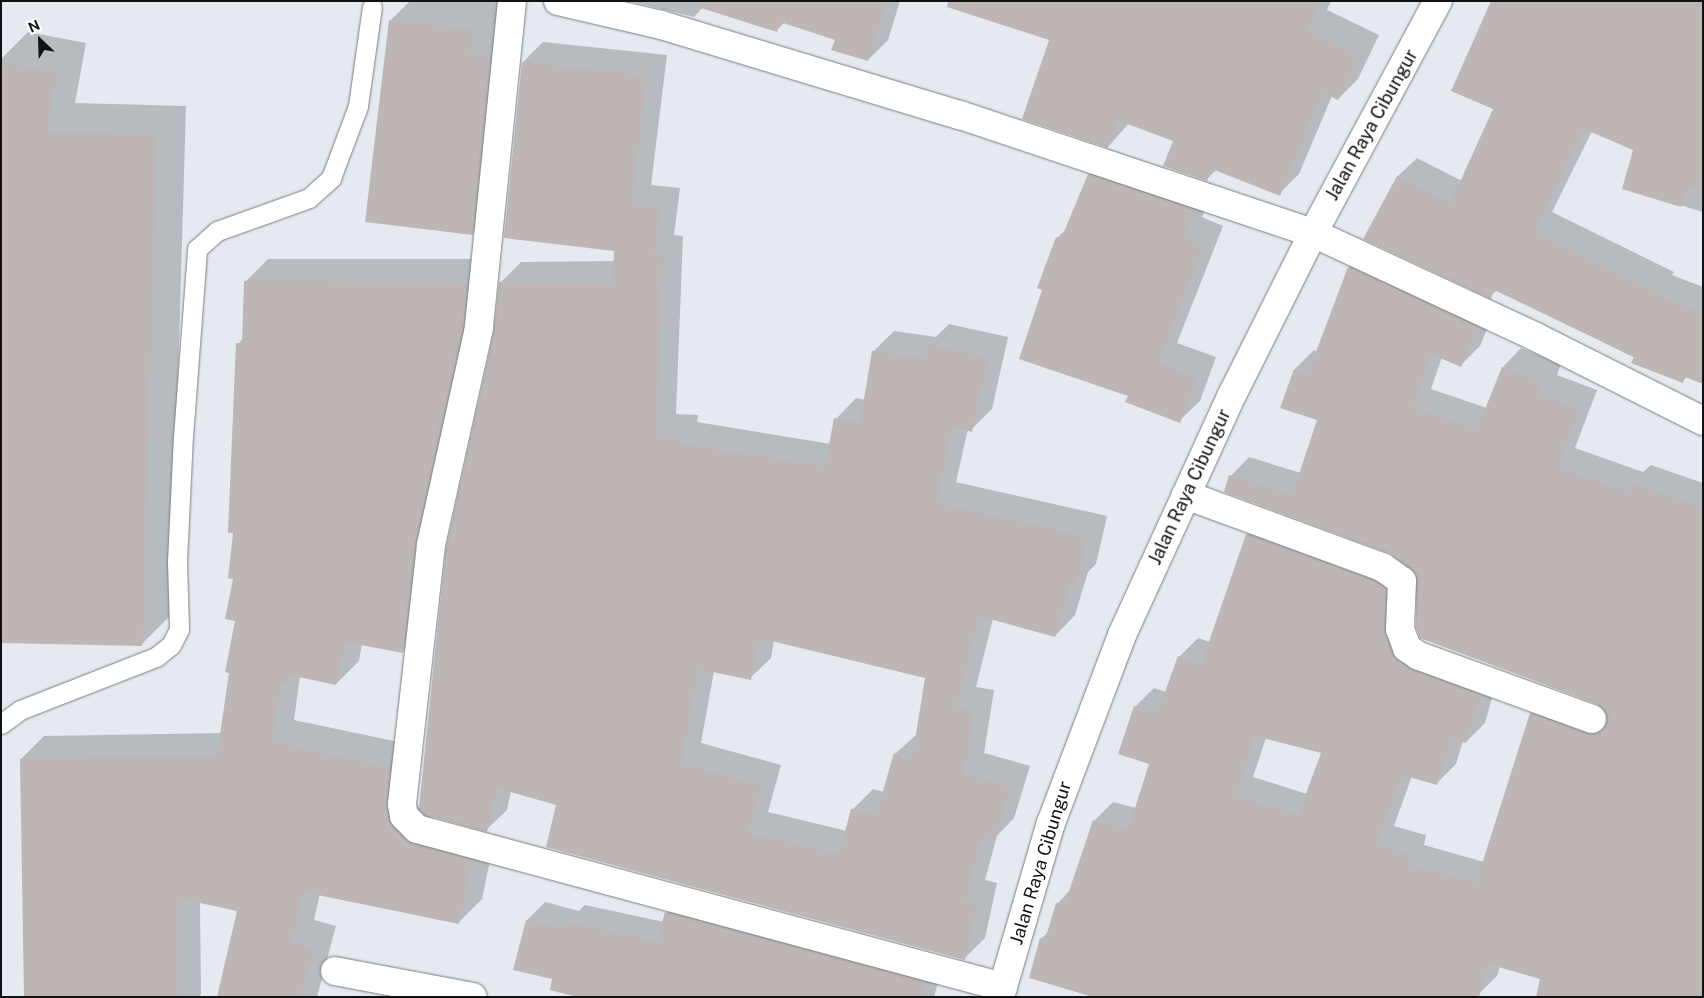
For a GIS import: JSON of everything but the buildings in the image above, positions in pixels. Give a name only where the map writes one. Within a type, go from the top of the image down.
[{"type":"main road","points":[[512,1],[479,328],[430,545],[402,804],[404,816],[417,829],[1002,992]]},
{"type":"main road","points":[[558,1],[661,24],[941,110],[1313,232],[1534,336],[1703,420]]},
{"type":"main road","name":"Jalan Raya Cibungur","points":[[1002,992],[1051,823],[1102,681],[1186,495],[1313,232],[1438,1]]},
{"type":"main road","points":[[1186,495],[1382,567],[1402,581],[1400,629],[1407,648],[1419,656],[1592,719]]},
{"type":"main road","points":[[335,971],[473,997]]},
{"type":"lane","points":[[1,724],[20,710],[156,657],[171,645],[179,629],[177,562],[182,437],[197,249],[217,231],[309,198],[331,178],[358,106],[372,8]]}]
